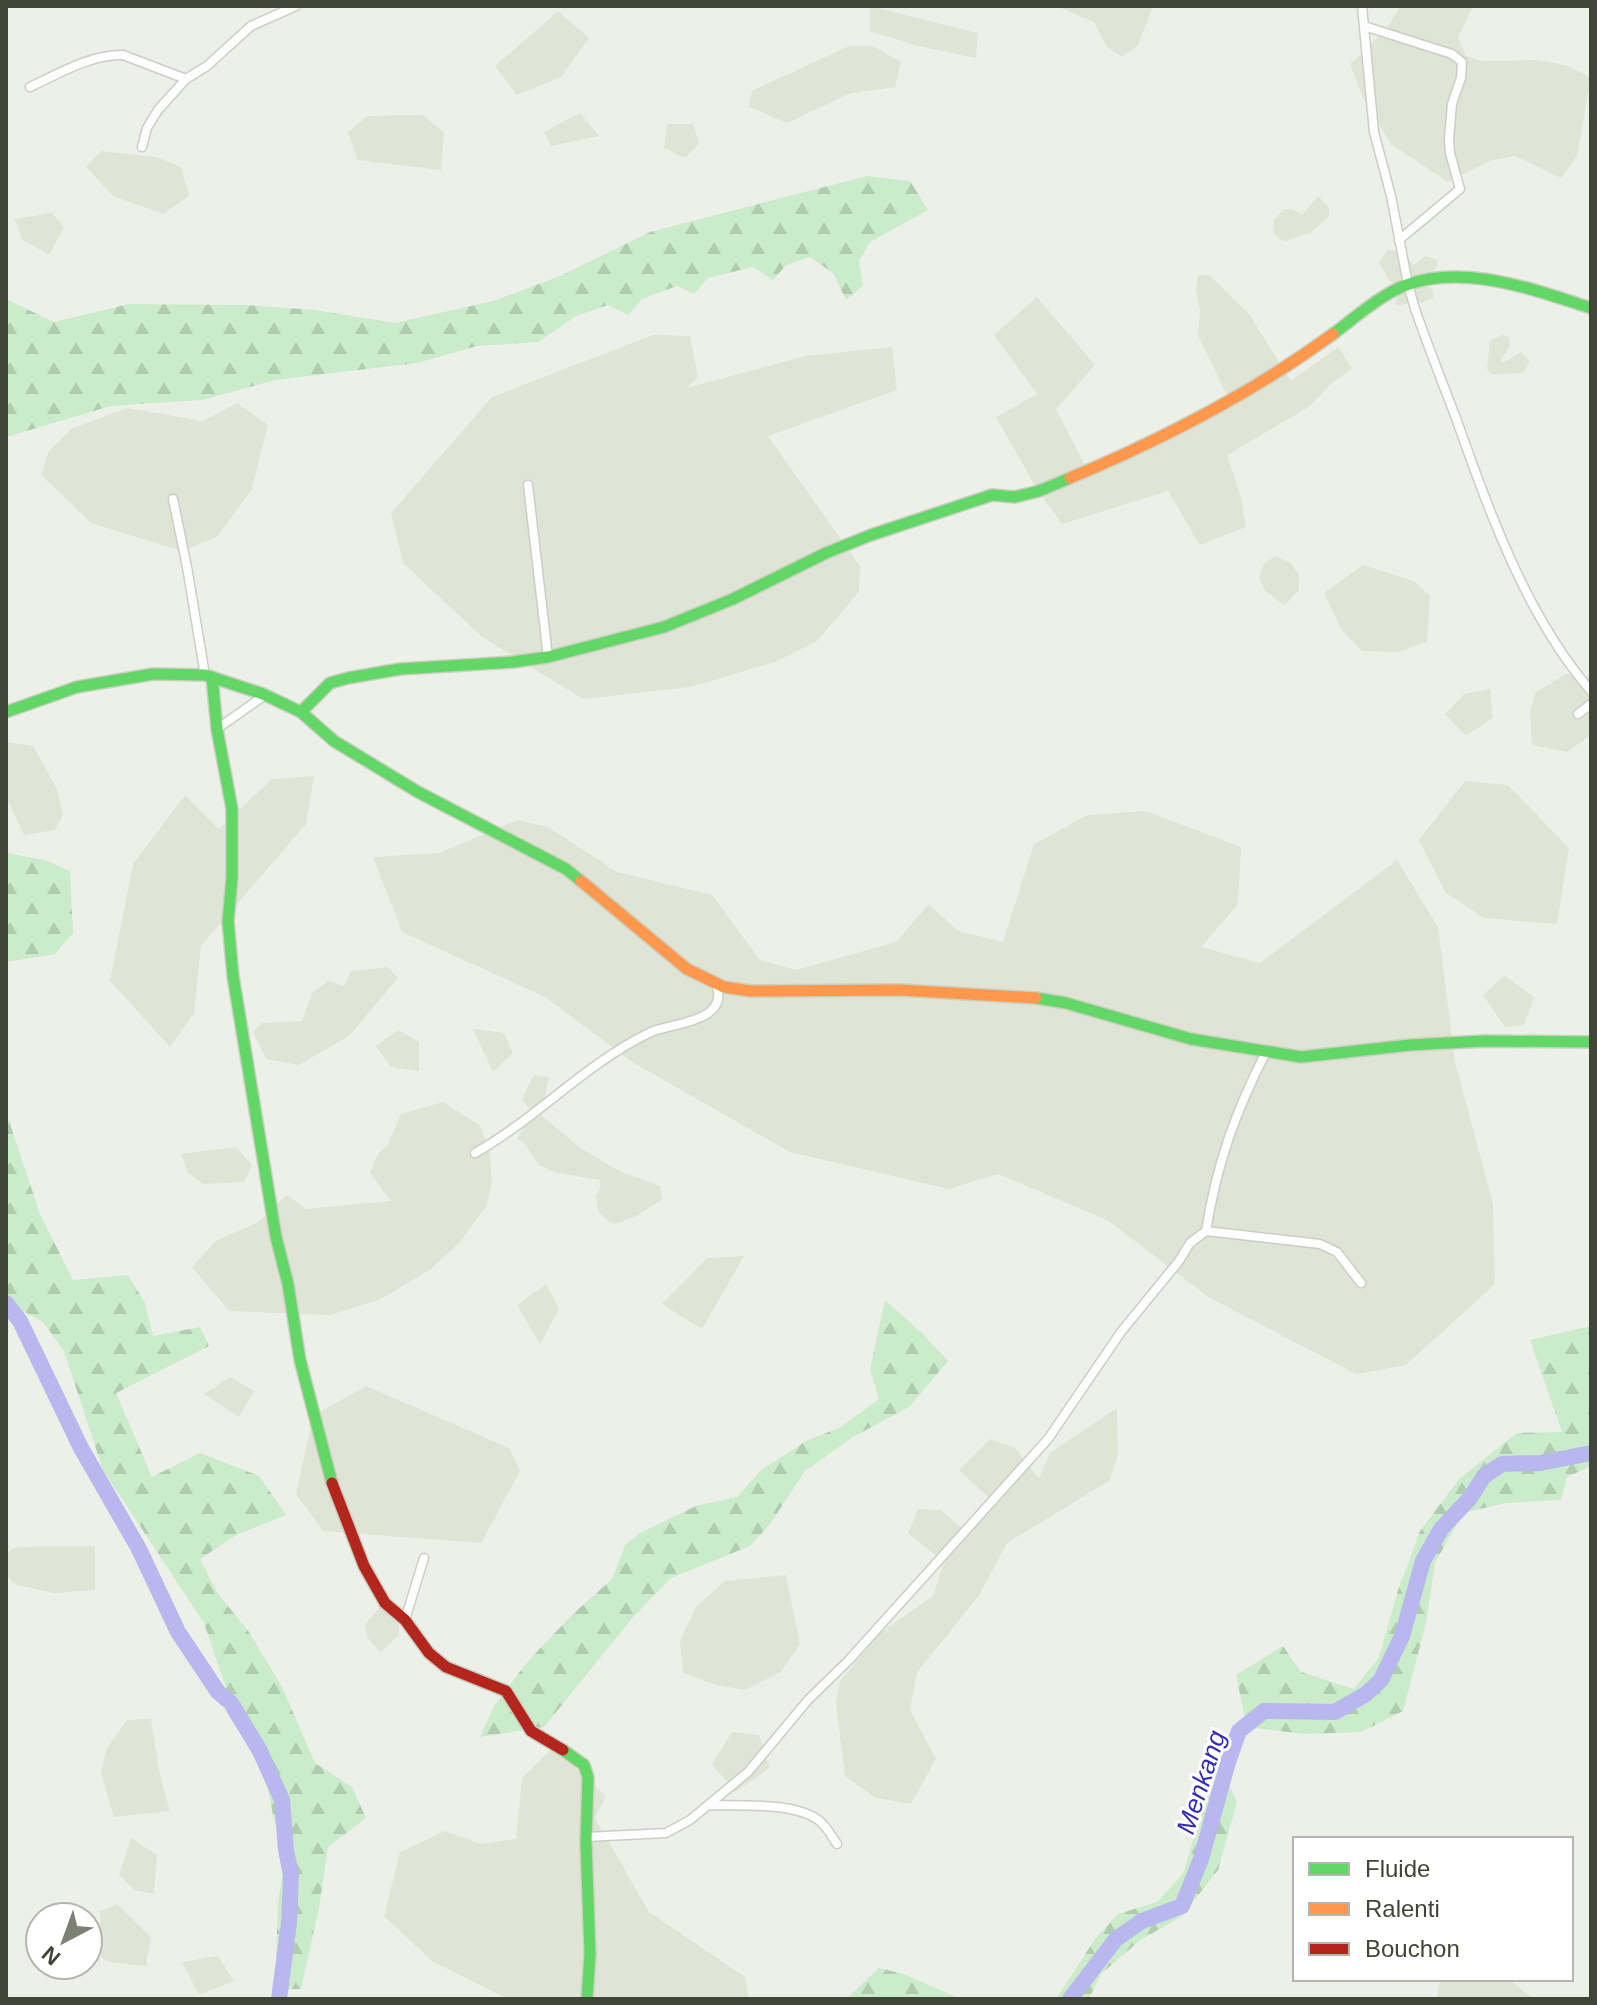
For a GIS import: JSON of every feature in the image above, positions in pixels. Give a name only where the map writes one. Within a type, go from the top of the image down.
[{"type":"street","points":[[142,147],[147,128],[158,110],[186,79],[207,66],[251,26],[296,6]]},
{"type":"street","points":[[1362,6],[1374,132],[1391,196],[1408,284],[1493,519],[1550,633],[1591,691]]},
{"type":"street","points":[[1364,22],[1372,6]]},
{"type":"street","points":[[1364,22],[1452,54],[1462,62],[1461,78],[1452,104],[1449,139],[1460,189],[1399,240]]},
{"type":"street","points":[[30,87],[97,58],[113,55],[123,55],[186,79]]},
{"type":"street","points":[[301,712],[330,683],[348,678],[400,669],[548,657],[651,631],[688,619],[826,553],[871,535],[992,495],[1026,495],[1059,483],[1145,446],[1233,400],[1307,353],[1393,291],[1408,284],[1439,278],[1481,282],[1534,291],[1591,308]]},
{"type":"street","points":[[528,485],[548,657]]},
{"type":"street","points":[[173,499],[232,809],[229,951],[254,1113],[300,1360],[328,1473],[375,1588],[385,1603],[405,1620],[429,1653],[460,1673],[506,1691],[524,1723],[536,1736],[584,1766],[588,1776],[586,1837],[592,1943],[587,1999]]},
{"type":"street","points":[[6,712],[98,682],[153,674],[208,676],[281,701]]},
{"type":"street","points":[[217,729],[265,695],[281,701],[301,712],[334,741],[407,785],[566,869],[687,969],[717,987],[750,991],[942,991],[1027,996],[1088,1009],[1191,1039],[1312,1057],[1410,1045],[1532,1040],[1591,1042]]},
{"type":"street","points":[[1578,714],[1591,704]]},
{"type":"street","points":[[475,1153],[525,1121],[558,1091],[639,1038],[690,1022],[708,1012],[717,998],[717,987]]},
{"type":"street","points":[[586,1837],[666,1833],[690,1820],[748,1772],[808,1700],[857,1652],[1048,1439],[1121,1332],[1190,1243],[1206,1231],[1221,1156],[1239,1105],[1266,1052]]},
{"type":"street","points":[[1206,1231],[1320,1244],[1337,1252],[1361,1283]]},
{"type":"street","points":[[405,1620],[424,1558]]},
{"type":"street","points":[[709,1805],[783,1809],[814,1817],[825,1826],[837,1844]]},
{"type":"shaded area","points":[[870,6],[978,33],[976,58],[914,45],[870,31]]},
{"type":"shaded area","points":[[1056,6],[1153,6],[1138,45],[1122,57],[1107,47],[1094,22]]},
{"type":"shaded area","points":[[1401,6],[1473,6],[1458,38],[1466,56],[1482,61],[1538,60],[1569,66],[1591,78],[1577,156],[1561,178],[1515,156],[1489,161],[1448,182],[1391,144],[1363,98],[1350,64],[1387,28]]},
{"type":"shaded area","points":[[558,11],[589,38],[561,77],[517,95],[495,66]]},
{"type":"shaded area","points":[[849,46],[873,46],[901,62],[895,87],[851,93],[787,123],[749,107],[752,91]]},
{"type":"shaded area","points":[[580,113],[599,136],[551,146],[544,132]]},
{"type":"shaded area","points":[[423,115],[444,133],[441,170],[358,160],[348,133],[367,116]]},
{"type":"shaded area","points":[[667,124],[693,124],[699,144],[685,158],[664,148]]},
{"type":"shaded area","points":[[101,151],[156,157],[181,167],[189,196],[163,214],[113,196],[86,167]]},
{"type":"shaded area","points":[[1318,196],[1329,207],[1329,217],[1310,233],[1286,241],[1279,239],[1274,233],[1273,220],[1284,209],[1292,209],[1302,215]]},
{"type":"shaded area","points":[[52,213],[64,227],[49,255],[23,240],[14,219]]},
{"type":"shaded area","points":[[1388,250],[1404,252],[1413,265],[1426,256],[1437,260],[1434,270],[1415,279],[1417,286],[1430,287],[1433,298],[1422,303],[1416,301],[1397,306],[1397,286],[1388,279],[1379,262]]},
{"type":"shaded area","points":[[1198,275],[1209,275],[1249,314],[1291,381],[1338,347],[1352,368],[1309,407],[1227,455],[1241,497],[1246,527],[1200,545],[1168,491],[1062,524],[1038,491],[996,417],[1037,394],[994,335],[1037,297],[1095,365],[1056,409],[1090,475],[1231,404],[1198,335]]},
{"type":"shaded area","points":[[1503,334],[1509,338],[1510,346],[1501,360],[1503,363],[1521,352],[1530,362],[1523,373],[1492,375],[1487,369],[1490,341]]},
{"type":"shaded area","points":[[653,335],[690,336],[698,377],[687,388],[806,356],[892,347],[897,390],[768,436],[860,566],[859,592],[817,641],[775,662],[690,687],[583,699],[481,636],[403,563],[391,513],[492,397]]},
{"type":"shaded area","points":[[237,403],[268,425],[252,489],[217,537],[182,551],[91,523],[41,475],[49,451],[71,429],[127,408],[203,421]]},
{"type":"shaded area","points":[[1275,556],[1289,562],[1299,574],[1299,590],[1283,604],[1265,591],[1259,578],[1264,564]]},
{"type":"shaded area","points":[[1363,565],[1414,581],[1430,596],[1427,642],[1397,652],[1362,651],[1342,631],[1324,593]]},
{"type":"shaded area","points":[[1566,674],[1591,676],[1591,735],[1567,752],[1532,745],[1530,712],[1536,692]]},
{"type":"shaded area","points":[[1490,689],[1493,718],[1466,736],[1445,714],[1464,694]]},
{"type":"shaded area","points":[[6,742],[33,746],[57,789],[63,815],[55,830],[24,835],[6,796]]},
{"type":"shaded area","points":[[314,776],[306,824],[201,946],[194,1013],[170,1047],[110,981],[133,864],[185,795],[219,829],[272,779]]},
{"type":"shaded area","points":[[1465,781],[1508,785],[1569,848],[1557,924],[1484,918],[1446,893],[1419,840]]},
{"type":"shaded area","points":[[1146,811],[1241,847],[1238,904],[1201,947],[1260,963],[1397,860],[1438,927],[1455,1062],[1493,1204],[1495,1284],[1406,1365],[1356,1374],[1208,1297],[1109,1221],[998,1174],[949,1189],[790,1152],[634,1063],[545,997],[402,932],[373,857],[439,853],[518,820],[548,827],[617,872],[712,895],[760,960],[796,970],[896,942],[929,904],[958,931],[1003,942],[1034,844],[1088,815]]},
{"type":"shaded area","points":[[388,967],[398,978],[349,1036],[299,1065],[266,1059],[253,1032],[262,1023],[302,1021],[312,993],[328,981],[344,986],[351,971]]},
{"type":"shaded area","points":[[1504,975],[1534,997],[1524,1025],[1505,1027],[1483,995]]},
{"type":"shaded area","points":[[473,1029],[504,1033],[513,1053],[493,1072]]},
{"type":"shaded area","points":[[398,1030],[419,1042],[419,1071],[391,1067],[376,1046]]},
{"type":"shaded area","points":[[534,1075],[549,1077],[541,1115],[579,1147],[621,1172],[660,1186],[663,1199],[636,1216],[616,1224],[610,1223],[598,1211],[596,1196],[600,1180],[553,1172],[539,1165],[525,1144],[517,1139],[532,1112],[522,1099]]},
{"type":"shaded area","points":[[443,1102],[479,1125],[489,1147],[492,1181],[487,1205],[460,1242],[431,1269],[379,1300],[330,1315],[229,1311],[192,1267],[217,1240],[257,1223],[287,1195],[306,1209],[391,1201],[370,1173],[378,1154],[388,1145],[401,1114]]},
{"type":"shaded area","points":[[236,1147],[252,1165],[244,1182],[204,1184],[188,1173],[181,1154]]},
{"type":"shaded area","points":[[744,1256],[702,1329],[662,1304],[707,1258]]},
{"type":"shaded area","points":[[546,1284],[559,1309],[540,1344],[517,1305]]},
{"type":"shaded area","points":[[230,1377],[254,1391],[239,1417],[204,1394]]},
{"type":"shaded area","points":[[366,1386],[509,1448],[520,1471],[481,1543],[323,1531],[296,1494],[313,1416]]},
{"type":"shaded area","points":[[1117,1408],[1118,1455],[1109,1481],[1007,1543],[978,1597],[917,1672],[910,1710],[936,1759],[911,1804],[876,1798],[845,1776],[836,1703],[840,1681],[880,1633],[933,1596],[944,1562],[908,1533],[918,1509],[941,1510],[968,1534],[986,1515],[987,1496],[959,1470],[990,1439],[1015,1448],[1039,1478],[1050,1453]]},
{"type":"shaded area","points":[[95,1546],[95,1590],[53,1593],[14,1584],[6,1574],[6,1554],[14,1548]]},
{"type":"shaded area","points":[[786,1575],[800,1644],[781,1672],[745,1690],[716,1685],[683,1673],[680,1641],[696,1607],[725,1581]]},
{"type":"shaded area","points":[[380,1607],[399,1623],[399,1635],[381,1652],[367,1637],[365,1624]]},
{"type":"shaded area","points":[[151,1719],[160,1775],[170,1811],[114,1817],[101,1773],[106,1750],[127,1720]]},
{"type":"shaded area","points":[[732,1732],[759,1735],[770,1768],[735,1792],[712,1764]]},
{"type":"shaded area","points":[[553,1747],[606,1796],[595,1818],[649,1912],[745,1977],[749,1999],[509,1999],[433,1962],[384,1916],[400,1852],[445,1831],[481,1844],[516,1839],[522,1778]]},
{"type":"shaded area","points":[[131,1838],[157,1855],[154,1894],[134,1890],[119,1875]]},
{"type":"shaded area","points":[[117,1904],[151,1937],[146,1966],[104,1959],[104,1909]]},
{"type":"shaded area","points":[[218,1956],[234,1981],[199,1995],[182,1962]]},
{"type":"shaded area","points":[[1440,1981],[1511,1981],[1533,1999],[1437,1999]]},
{"type":"green space","points":[[867,176],[910,181],[928,210],[870,242],[859,261],[863,286],[846,300],[833,273],[810,257],[786,265],[773,280],[753,267],[708,278],[694,294],[677,286],[642,299],[628,315],[608,305],[576,316],[538,342],[477,346],[417,363],[275,380],[202,400],[111,406],[6,437],[6,299],[54,322],[129,304],[247,305],[315,310],[395,323],[493,301],[560,276],[650,232]]},
{"type":"green space","points":[[6,853],[45,860],[70,871],[73,933],[55,954],[6,962]]},
{"type":"green space","points":[[6,1112],[40,1214],[73,1280],[128,1275],[145,1303],[153,1336],[200,1327],[209,1346],[116,1393],[152,1477],[200,1453],[259,1476],[286,1515],[236,1535],[200,1559],[218,1594],[249,1632],[282,1687],[315,1763],[352,1787],[366,1818],[328,1847],[319,1908],[301,1989],[275,1989],[278,1904],[286,1850],[274,1820],[260,1751],[231,1703],[204,1623],[103,1470],[64,1351],[43,1322],[6,1302]]},
{"type":"green space","points":[[885,1300],[948,1361],[909,1407],[853,1437],[805,1471],[770,1524],[750,1546],[671,1578],[634,1616],[544,1727],[480,1737],[494,1706],[528,1661],[612,1579],[625,1545],[640,1533],[696,1506],[737,1497],[761,1470],[808,1440],[839,1428],[879,1399],[870,1369]]},
{"type":"green space","points":[[1591,1326],[1591,1466],[1567,1477],[1561,1500],[1506,1503],[1463,1513],[1435,1563],[1426,1623],[1403,1711],[1361,1732],[1304,1734],[1247,1727],[1236,1675],[1283,1646],[1301,1672],[1354,1689],[1379,1657],[1398,1590],[1420,1531],[1460,1478],[1517,1433],[1562,1432],[1530,1340]]},
{"type":"green space","points":[[1225,1777],[1237,1802],[1218,1870],[1182,1916],[1139,1941],[1101,1974],[1089,1999],[1056,1999],[1095,1939],[1118,1914],[1157,1902],[1183,1874],[1209,1787]]},
{"type":"green space","points":[[879,1968],[904,1974],[960,1999],[846,1999]]},
{"type":"waterway","points":[[6,1303],[20,1321],[81,1448],[139,1549],[178,1632],[218,1692],[231,1703],[260,1751],[282,1800],[291,1875],[289,1923],[279,1999]]},
{"type":"waterway","name":"Menkang","points":[[1070,1999],[1116,1939],[1142,1921],[1182,1906],[1201,1859],[1239,1731],[1264,1711],[1335,1712],[1366,1694],[1381,1680],[1402,1636],[1423,1561],[1441,1529],[1470,1498],[1484,1476],[1502,1464],[1540,1463],[1591,1453]]},
{"type":"traffic: fast","points":[[1333,334],[1393,291],[1441,277],[1492,280],[1591,308]]},
{"type":"traffic: fast","points":[[301,712],[330,683],[348,678],[400,669],[548,657],[664,627],[733,599],[826,553],[871,535],[992,495],[1015,497],[1070,478]]},
{"type":"traffic: fast","points":[[6,712],[77,687],[153,674],[205,675],[263,694],[301,712],[334,741],[418,792],[566,869],[581,881]]},
{"type":"traffic: fast","points":[[212,677],[217,729],[232,809],[232,878],[228,921],[233,976],[276,1237],[288,1284],[300,1360],[332,1483]]},
{"type":"traffic: fast","points":[[1036,998],[1066,1003],[1191,1039],[1301,1057],[1410,1045],[1485,1041],[1591,1042]]},
{"type":"traffic: fast","points":[[563,1750],[584,1765],[588,1777],[586,1842],[590,1954],[587,1999]]},
{"type":"traffic: slow","points":[[1070,478],[1206,414],[1333,334]]},
{"type":"traffic: slow","points":[[581,881],[687,969],[724,987],[750,991],[900,990],[1036,998]]},
{"type":"traffic: jam","points":[[332,1483],[364,1566],[385,1603],[405,1620],[429,1653],[446,1667],[506,1691],[531,1731],[563,1750]]}]
